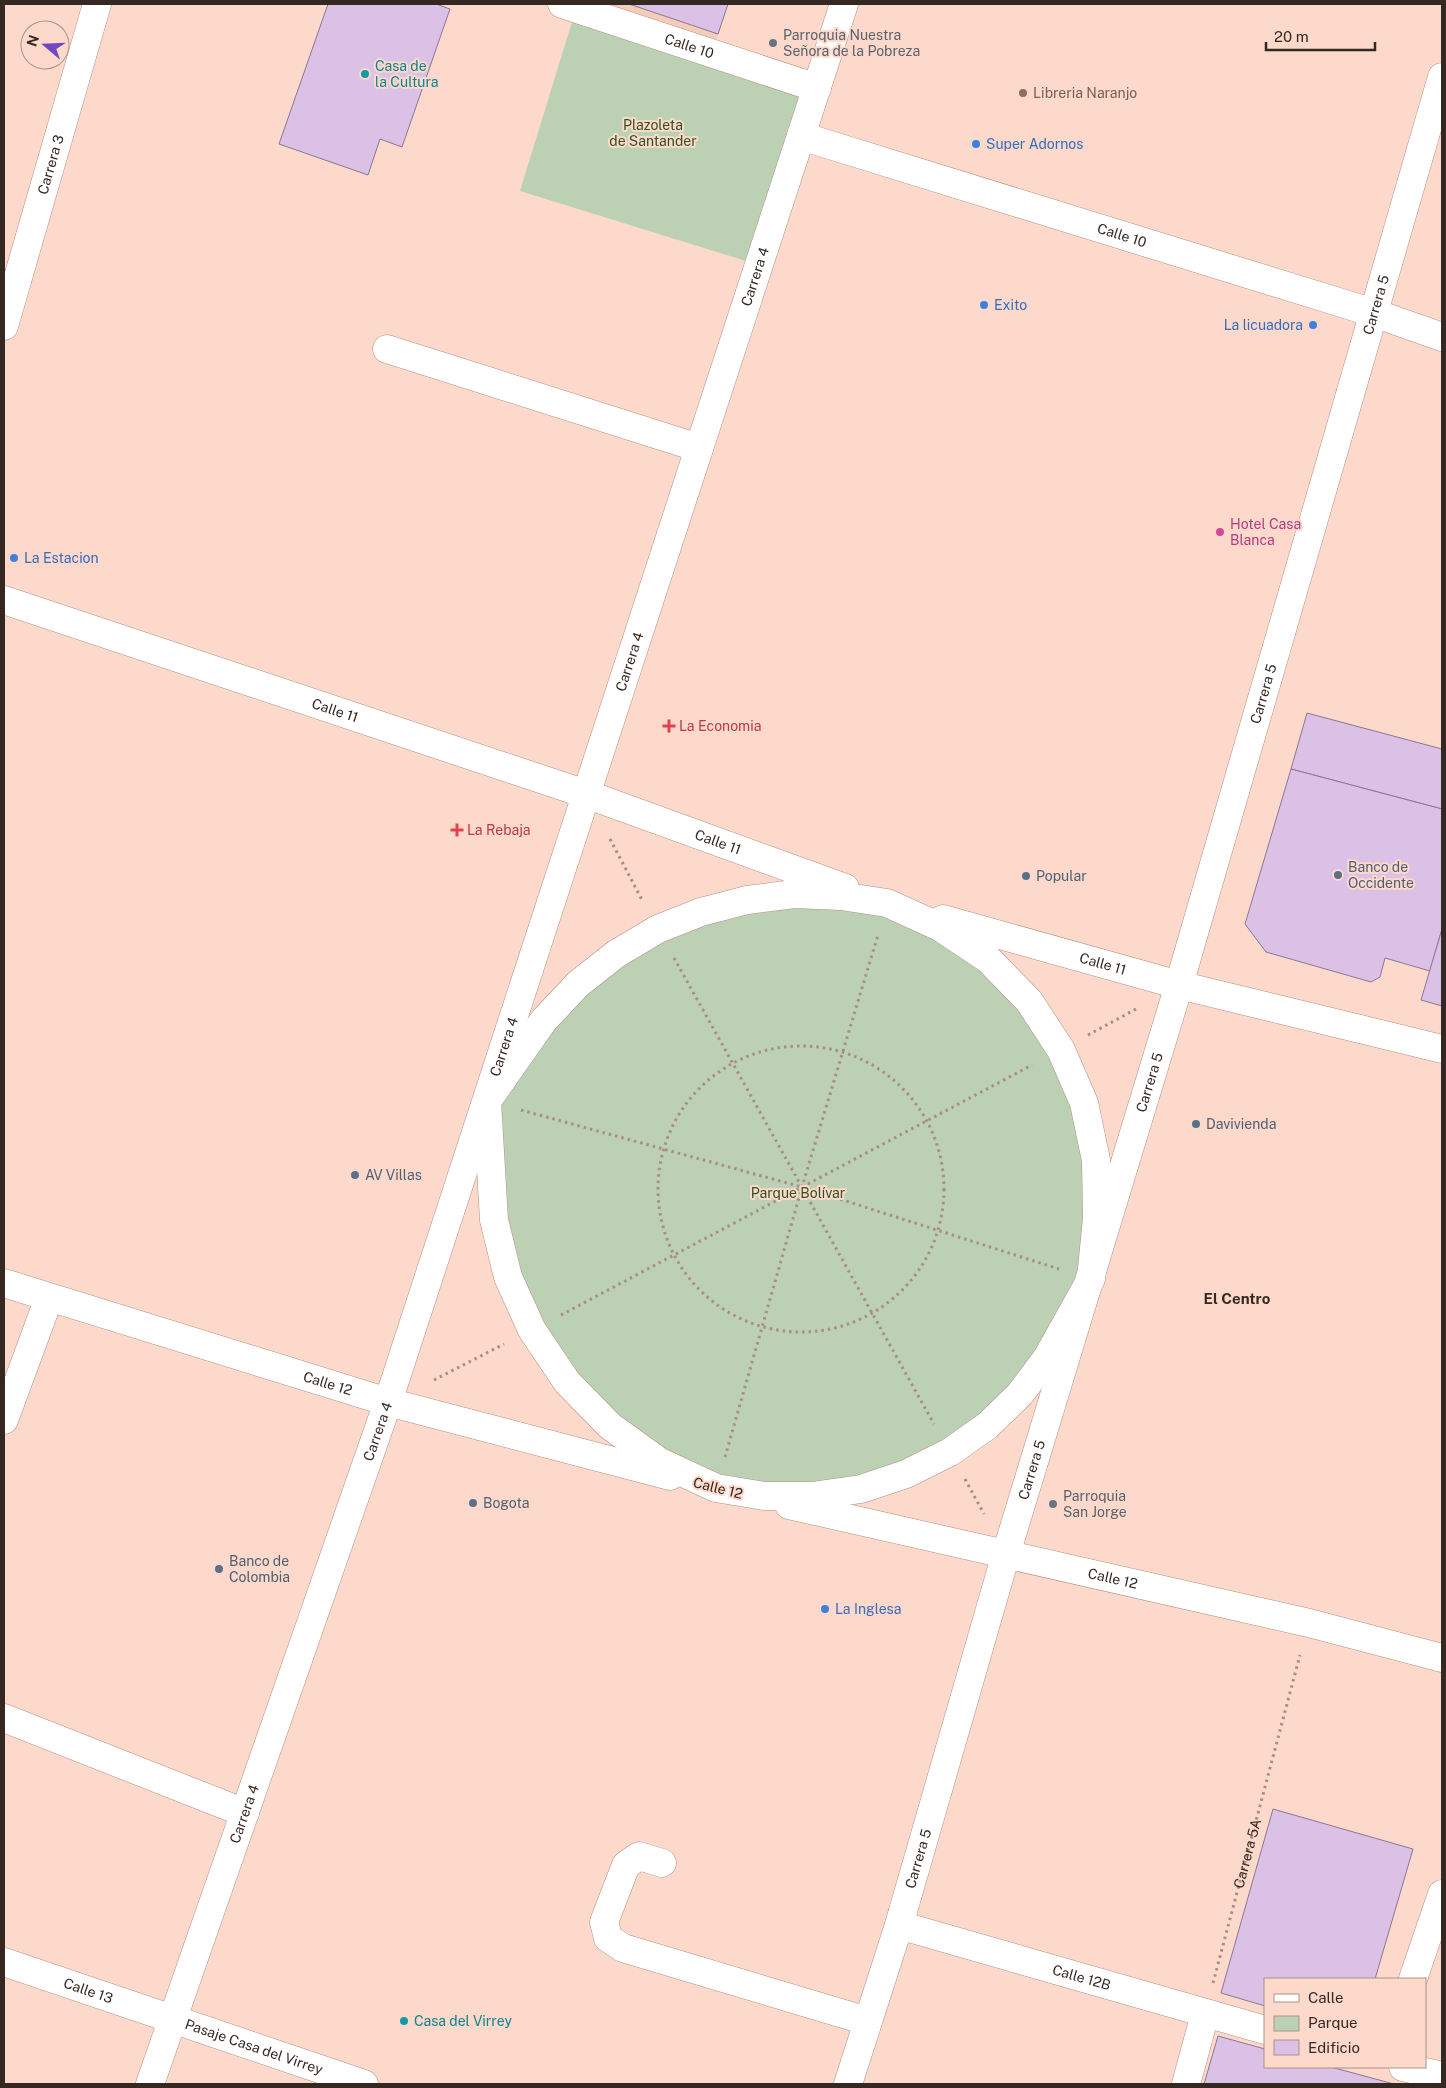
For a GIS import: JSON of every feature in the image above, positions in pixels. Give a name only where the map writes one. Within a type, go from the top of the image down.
[{"type":"street","name":"Carrera 3","points":[[4,326],[97,4]]},
{"type":"street","name":"Calle 10","points":[[562,4],[817,88]]},
{"type":"street","name":"Carrera 4","points":[[150,2084],[388,1402],[844,4]]},
{"type":"street","name":"Carrera 5","points":[[848,2084],[899,1925],[1006,1554],[1179,986],[1442,77]]},
{"type":"street","name":"Calle 10","points":[[801,136],[1374,313],[1442,337]]},
{"type":"street","points":[[387,348],[699,448]]},
{"type":"street","name":"Calle 11","points":[[4,600],[586,794],[887,904],[1179,986],[1442,1049]]},
{"type":"street","points":[[794,894],[841,896],[887,904],[940,927],[988,959],[1029,1001],[1062,1050],[1084,1103],[1096,1160],[1097,1218],[1091,1279],[1047,1358],[1020,1394],[987,1426],[950,1452],[906,1474],[861,1489],[812,1496],[764,1496],[716,1488],[660,1462],[610,1426],[567,1382],[532,1330],[508,1277],[494,1220],[486,1100],[544,1020],[578,984],[616,954],[658,929],[701,912],[747,900],[794,894]]},
{"type":"street","name":"Calle 12","points":[[4,1283],[388,1402],[716,1488],[1309,1623],[1442,1658]]},
{"type":"street","points":[[4,1420],[49,1298]]},
{"type":"street","points":[[4,1718],[244,1813]]},
{"type":"street","points":[[662,1863],[639,1856],[626,1866],[604,1922],[608,1938],[623,1948],[867,2021]]},
{"type":"street","points":[[1413,1978],[1442,1894]]},
{"type":"street","name":"Calle 12B","points":[[899,1925],[1264,2030]]},
{"type":"street","name":"Calle 13","points":[[4,1962],[173,2018]]},
{"type":"street","points":[[1186,2084],[1205,2014]]},
{"type":"street","name":"Pasaje Casa del Virrey","points":[[173,2018],[364,2084]]},
{"type":"street","points":[[1407,2068],[1442,2076]]},
{"type":"path","points":[[586,794],[658,929],[1006,1554]]},
{"type":"path","points":[[716,1488],[802,1187],[887,904]]},
{"type":"path","points":[[388,1402],[532,1330],[1062,1050],[1179,986]]},
{"type":"path","points":[[787,1045],[843,1051],[892,1077],[928,1121],[944,1174],[939,1230],[914,1278],[873,1314],[819,1333],[762,1329],[709,1302],[672,1256],[658,1203],[663,1149],[689,1099],[732,1062],[787,1045]]},
{"type":"path","points":[[486,1100],[802,1187],[1091,1279]]},
{"type":"path","name":"Carrera 5A","points":[[1205,2014],[1309,1623]]},
{"type":"shaded area","points":[[562,4],[728,4],[712,52]]},
{"type":"green space","name":"Plazoleta de Santander","points":[[576,9],[817,88],[759,265],[520,191]]},
{"type":"green space","name":"Parque Bolívar","points":[[841,896],[988,959],[1084,1103],[1091,1279],[1020,1394],[906,1474],[764,1496],[610,1426],[508,1277],[487,1101],[544,1020],[658,929]]},
{"type":"building","name":"Casa de la Cultura","points":[[328,4],[436,4],[450,9],[402,147],[380,139],[368,175],[279,144]]},
{"type":"building","points":[[629,4],[728,4],[718,34]]},
{"type":"building","points":[[1307,713],[1442,749],[1442,809],[1291,769]]},
{"type":"building","points":[[1291,769],[1442,809],[1442,929],[1430,971],[1385,958],[1380,977],[1371,982],[1266,952],[1245,924]]},
{"type":"building","points":[[1442,929],[1442,1006],[1421,1000]]},
{"type":"building","points":[[1273,1809],[1413,1849],[1375,1978],[1264,1978],[1264,2006],[1221,1993]]},
{"type":"building","points":[[1218,2036],[1264,2049],[1264,2068],[1335,2068],[1394,2084],[1204,2084]]},
{"type":"place","name":"Parroquia Nuestra Señora de la Pobreza","points":[[773,43]]},
{"type":"place","name":"Casa de la Cultura","points":[[365,74]]},
{"type":"place","name":"Libreria Naranjo","points":[[1023,93]]},
{"type":"place","name":"Super Adornos","points":[[976,144]]},
{"type":"place","name":"Exito","points":[[984,305]]},
{"type":"place","name":"La licuadora","points":[[1313,325]]},
{"type":"place","name":"Hotel Casa Blanca","points":[[1220,532]]},
{"type":"place","name":"La Estacion","points":[[14,558]]},
{"type":"place","name":"La Economia","points":[[669,726]]},
{"type":"place","name":"La Rebaja","points":[[457,830]]},
{"type":"place","name":"Banco de Occidente","points":[[1338,875]]},
{"type":"place","name":"Popular","points":[[1026,876]]},
{"type":"place","name":"Davivienda","points":[[1196,1124]]},
{"type":"place","name":"AV Villas","points":[[355,1175]]},
{"type":"place","name":"Bogota","points":[[473,1503]]},
{"type":"place","name":"Parroquia San Jorge","points":[[1053,1504]]},
{"type":"place","name":"Banco de Colombia","points":[[219,1569]]},
{"type":"place","name":"La Inglesa","points":[[825,1609]]},
{"type":"place","name":"Casa del Virrey","points":[[404,2021]]},
{"type":"district","name":"El Centro","points":[[1237,1298]]}]
